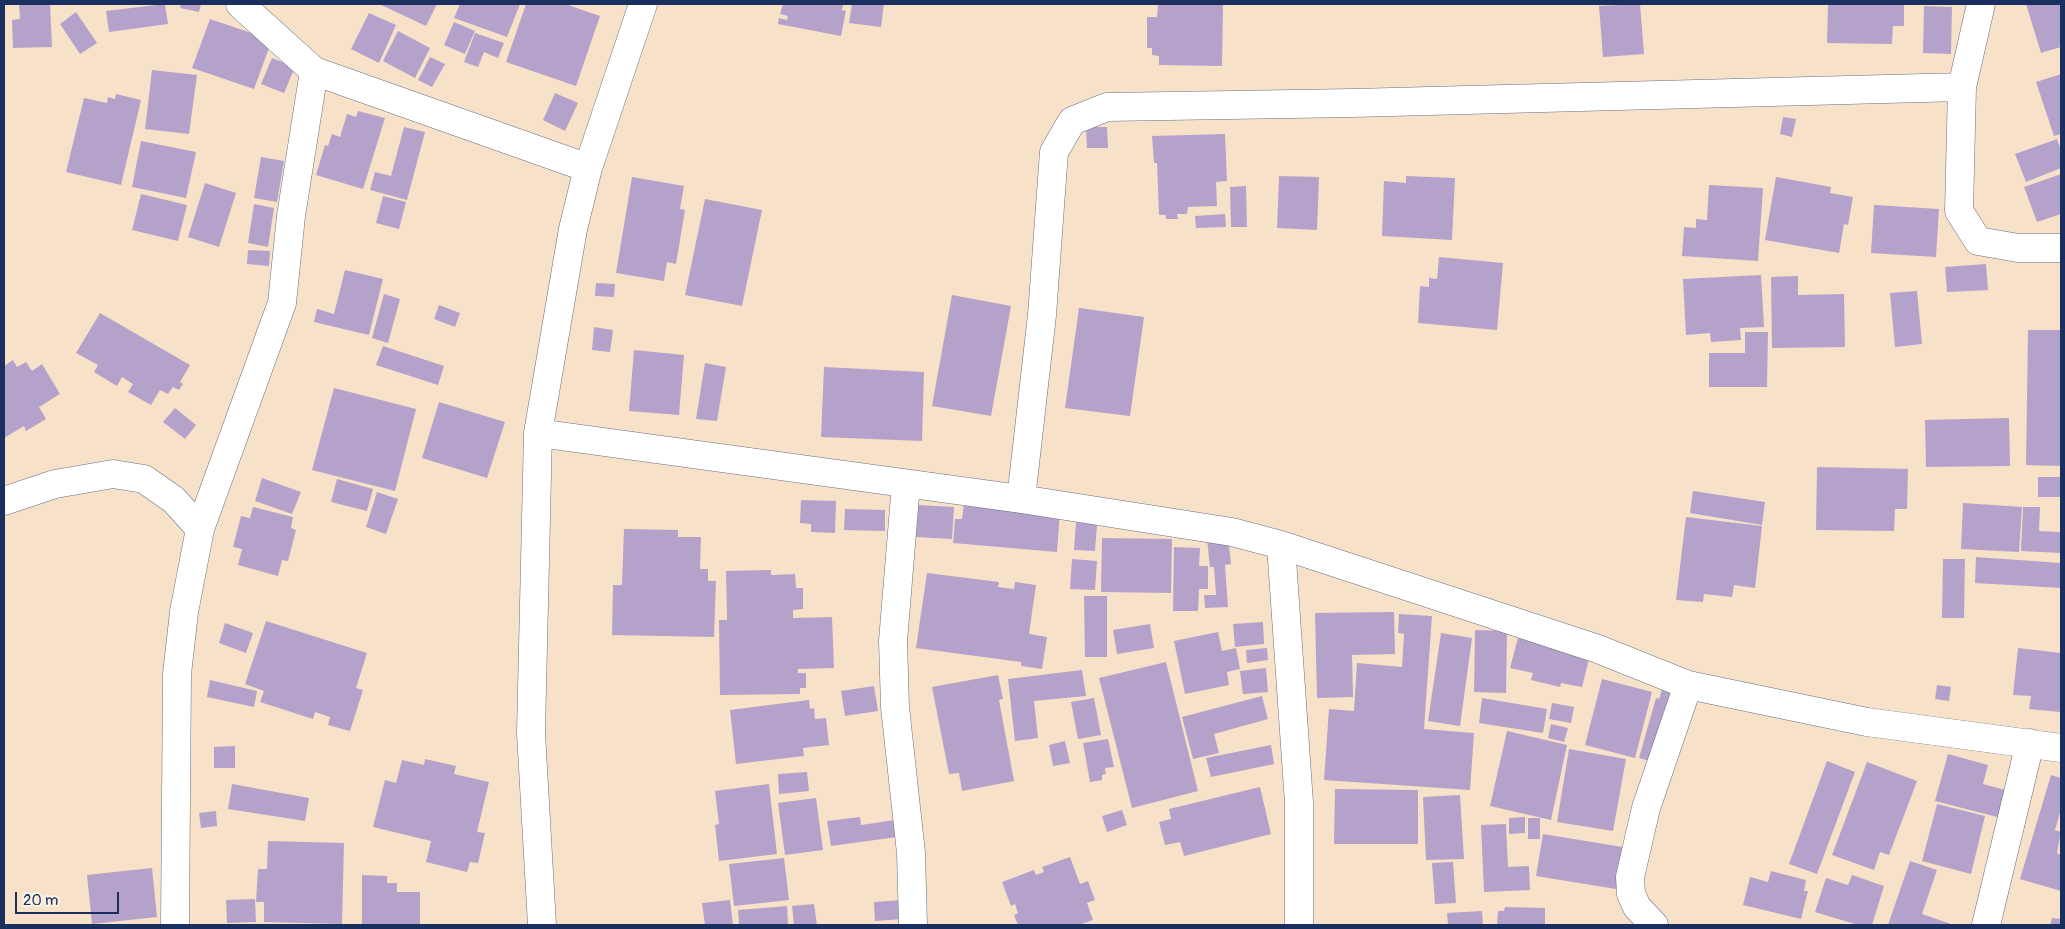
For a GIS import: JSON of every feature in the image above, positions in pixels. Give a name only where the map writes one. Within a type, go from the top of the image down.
[{"type":"street","points":[[240,4],[314,71],[588,168]]},
{"type":"street","points":[[542,925],[531,733],[538,433],[573,229],[588,168],[642,4]]},
{"type":"street","points":[[1982,4],[1962,87],[1959,211],[1978,241],[2018,248],[2061,248]]},
{"type":"street","points":[[175,925],[177,674],[184,612],[200,528],[282,303],[291,216],[314,71]]},
{"type":"street","points":[[1021,499],[1042,315],[1054,152],[1072,121],[1107,107],[1354,103],[1962,87]]},
{"type":"street","points":[[538,433],[1021,499],[1232,532],[1280,545],[1598,649],[1688,685],[1867,722],[2061,748]]},
{"type":"street","points":[[4,500],[55,484],[113,474],[144,479],[174,500],[200,528]]},
{"type":"street","points":[[906,484],[894,660],[894,707],[911,853],[913,925]]},
{"type":"street","points":[[1280,545],[1299,803],[1299,925]]},
{"type":"street","points":[[1654,925],[1638,907],[1631,894],[1630,877],[1646,808],[1688,685]]},
{"type":"street","points":[[1986,925],[2030,743]]},
{"type":"building","points":[[19,4],[50,4],[52,47],[13,48],[12,20],[20,19]]},
{"type":"building","points":[[165,4],[168,24],[109,32],[106,11]]},
{"type":"building","points":[[181,4],[201,4],[199,12],[180,8]]},
{"type":"building","points":[[379,4],[437,4],[426,26]]},
{"type":"building","points":[[460,4],[520,4],[507,37],[454,18]]},
{"type":"building","points":[[526,4],[565,4],[600,16],[576,86],[506,62]]},
{"type":"building","points":[[783,4],[843,4],[842,10],[846,11],[841,36],[778,24],[779,18],[787,20],[788,16],[780,14]]},
{"type":"building","points":[[852,4],[884,4],[881,27],[849,23]]},
{"type":"building","points":[[1158,4],[1223,4],[1222,66],[1159,65],[1159,56],[1152,55],[1152,48],[1147,48],[1147,17],[1157,17]]},
{"type":"building","points":[[1640,4],[1644,54],[1603,57],[1599,6]]},
{"type":"building","points":[[1828,4],[1904,4],[1904,26],[1893,26],[1892,44],[1827,43]]},
{"type":"building","points":[[2026,4],[2061,4],[2061,47],[2041,53]]},
{"type":"building","points":[[1924,6],[1952,7],[1951,54],[1923,53]]},
{"type":"building","points":[[76,12],[97,43],[80,54],[60,24]]},
{"type":"building","points":[[369,13],[396,25],[379,63],[351,49]]},
{"type":"building","points":[[210,19],[272,40],[254,89],[192,68]]},
{"type":"building","points":[[454,22],[475,31],[465,54],[444,45]]},
{"type":"building","points":[[398,31],[430,48],[415,78],[383,61]]},
{"type":"building","points":[[475,33],[504,43],[498,58],[484,52],[478,67],[464,62]]},
{"type":"building","points":[[430,57],[445,64],[432,87],[418,80]]},
{"type":"building","points":[[272,58],[295,67],[284,93],[261,84]]},
{"type":"building","points":[[152,70],[197,75],[189,134],[145,129]]},
{"type":"building","points":[[2061,74],[2061,134],[2054,136],[2036,82]]},
{"type":"building","points":[[555,93],[578,103],[565,131],[543,120]]},
{"type":"building","points":[[116,94],[141,100],[121,185],[66,172],[84,98],[107,103],[108,97],[115,99]]},
{"type":"building","points":[[358,111],[385,118],[363,189],[316,175],[325,145],[328,146],[332,134],[340,137],[347,114],[356,117]]},
{"type":"building","points":[[1783,117],[1796,119],[1792,137],[1780,134]]},
{"type":"building","points":[[404,127],[425,132],[407,200],[370,190],[375,172],[391,176]]},
{"type":"building","points":[[1086,127],[1107,127],[1108,148],[1087,148]]},
{"type":"building","points":[[1225,134],[1227,181],[1216,182],[1217,206],[1188,207],[1187,214],[1177,214],[1178,219],[1166,219],[1166,215],[1159,215],[1157,163],[1154,163],[1152,136]]},
{"type":"building","points":[[2057,139],[2061,150],[2061,168],[2026,182],[2015,154]]},
{"type":"building","points":[[141,141],[196,152],[186,198],[132,187]]},
{"type":"building","points":[[261,157],[284,161],[277,202],[254,198]]},
{"type":"building","points":[[2061,174],[2061,214],[2037,222],[2024,187]]},
{"type":"building","points":[[1279,176],[1319,177],[1317,230],[1277,228]]},
{"type":"building","points":[[1406,176],[1455,178],[1452,240],[1382,236],[1384,181],[1406,183]]},
{"type":"building","points":[[632,177],[684,186],[680,209],[685,210],[676,264],[667,262],[664,281],[616,273]]},
{"type":"building","points":[[1776,177],[1831,187],[1830,193],[1853,197],[1848,225],[1844,224],[1839,253],[1765,240]]},
{"type":"building","points":[[205,183],[236,193],[219,247],[188,237]]},
{"type":"building","points":[[1709,185],[1763,188],[1758,261],[1682,256],[1684,227],[1696,228],[1696,219],[1707,220]]},
{"type":"building","points":[[1246,186],[1247,227],[1231,227],[1230,187]]},
{"type":"building","points":[[141,194],[187,205],[178,241],[132,230]]},
{"type":"building","points":[[383,196],[406,202],[399,229],[376,223]]},
{"type":"building","points":[[705,199],[762,210],[742,306],[685,295]]},
{"type":"building","points":[[254,204],[274,208],[268,247],[248,243]]},
{"type":"building","points":[[1874,205],[1939,209],[1936,257],[1871,253]]},
{"type":"building","points":[[1225,214],[1226,227],[1196,228],[1195,216]]},
{"type":"building","points":[[248,250],[270,251],[269,266],[247,264]]},
{"type":"building","points":[[1439,257],[1503,263],[1497,330],[1418,323],[1420,286],[1429,287],[1429,278],[1437,279]]},
{"type":"building","points":[[1986,264],[1988,290],[1947,292],[1945,267]]},
{"type":"building","points":[[345,270],[383,279],[369,335],[314,322],[317,309],[334,314]]},
{"type":"building","points":[[1761,275],[1764,327],[1740,328],[1741,340],[1711,342],[1710,333],[1686,335],[1683,279]]},
{"type":"building","points":[[1798,276],[1798,295],[1844,294],[1845,347],[1772,348],[1771,277]]},
{"type":"building","points":[[596,283],[615,284],[614,297],[595,296]]},
{"type":"building","points":[[1917,291],[1922,344],[1895,347],[1890,293]]},
{"type":"building","points":[[384,294],[400,299],[388,343],[372,338]]},
{"type":"building","points":[[952,295],[1011,306],[991,416],[932,406]]},
{"type":"building","points":[[439,305],[460,313],[455,327],[434,319]]},
{"type":"building","points":[[1079,308],[1144,317],[1130,416],[1065,408]]},
{"type":"building","points":[[100,313],[190,365],[180,382],[183,384],[179,390],[173,387],[168,394],[160,390],[151,405],[128,392],[133,384],[122,377],[117,386],[94,372],[98,365],[76,353]]},
{"type":"building","points":[[594,327],[613,330],[610,352],[592,350]]},
{"type":"building","points":[[2028,330],[2061,330],[2061,466],[2026,465]]},
{"type":"building","points":[[1745,332],[1768,332],[1767,387],[1709,387],[1709,353],[1745,353]]},
{"type":"building","points":[[383,346],[444,366],[438,385],[376,365]]},
{"type":"building","points":[[634,350],[684,355],[679,415],[629,411]]},
{"type":"building","points":[[13,360],[17,367],[26,362],[32,371],[42,364],[60,394],[39,407],[46,419],[26,431],[24,426],[4,438],[4,366]]},
{"type":"building","points":[[705,363],[726,367],[717,421],[696,419]]},
{"type":"building","points":[[824,367],[924,372],[922,441],[821,437]]},
{"type":"building","points":[[334,388],[416,409],[395,491],[312,470]]},
{"type":"building","points":[[439,402],[505,422],[487,478],[422,458]]},
{"type":"building","points":[[175,408],[196,425],[185,439],[163,422]]},
{"type":"building","points":[[2009,418],[2010,466],[1926,467],[1925,420]]},
{"type":"building","points":[[1817,467],[1908,469],[1907,509],[1895,509],[1894,531],[1816,530]]},
{"type":"building","points":[[2038,477],[2061,477],[2061,497],[2038,497]]},
{"type":"building","points":[[262,478],[301,492],[292,514],[255,501]]},
{"type":"building","points":[[337,479],[373,489],[367,511],[331,502]]},
{"type":"building","points":[[1693,491],[1765,502],[1762,525],[1690,513]]},
{"type":"building","points":[[377,492],[398,499],[386,534],[366,527]]},
{"type":"building","points":[[801,500],[836,501],[835,533],[811,532],[811,524],[800,523]]},
{"type":"building","points":[[964,503],[1060,511],[1057,552],[953,543],[955,519],[962,519]]},
{"type":"building","points":[[1963,503],[2022,507],[2019,552],[1961,549]]},
{"type":"building","points":[[918,505],[954,507],[952,539],[916,537]]},
{"type":"building","points":[[253,507],[293,517],[291,528],[296,530],[288,561],[282,560],[278,576],[238,565],[242,549],[233,547],[241,516],[250,518]]},
{"type":"building","points":[[2023,507],[2040,507],[2039,531],[2061,532],[2061,553],[2021,551]]},
{"type":"building","points":[[845,509],[885,510],[885,531],[844,530]]},
{"type":"building","points":[[1686,517],[1762,526],[1755,588],[1734,585],[1732,597],[1704,594],[1703,602],[1676,600]]},
{"type":"building","points":[[1076,522],[1097,524],[1095,551],[1074,550]]},
{"type":"building","points":[[624,529],[678,530],[678,537],[701,537],[700,569],[708,569],[708,581],[716,581],[714,637],[612,635],[613,585],[622,585]]},
{"type":"building","points":[[1228,537],[1231,564],[1225,565],[1228,607],[1205,608],[1204,595],[1216,595],[1214,567],[1210,567],[1207,539]]},
{"type":"building","points":[[1102,538],[1172,539],[1171,593],[1101,592]]},
{"type":"building","points":[[1174,547],[1200,548],[1199,566],[1208,566],[1208,589],[1199,589],[1198,611],[1173,611]]},
{"type":"building","points":[[1976,557],[2061,563],[2061,588],[1975,583]]},
{"type":"building","points":[[1072,559],[1097,561],[1095,590],[1070,589]]},
{"type":"building","points":[[1943,559],[1965,559],[1964,618],[1942,618]]},
{"type":"building","points":[[771,570],[771,575],[795,574],[796,588],[803,588],[803,609],[793,610],[793,618],[832,617],[834,668],[798,669],[798,673],[806,673],[806,688],[800,688],[800,694],[720,695],[719,620],[727,620],[726,571]]},
{"type":"building","points":[[927,573],[999,582],[998,587],[1014,589],[1015,582],[1036,585],[1029,634],[1047,637],[1042,669],[1021,666],[1021,662],[916,648]]},
{"type":"building","points":[[1084,596],[1107,596],[1107,657],[1085,657]]},
{"type":"building","points":[[1394,612],[1395,654],[1352,655],[1353,697],[1317,698],[1315,613]]},
{"type":"building","points":[[1399,614],[1432,616],[1424,729],[1474,733],[1470,790],[1324,780],[1329,709],[1354,711],[1357,663],[1402,667],[1404,634],[1398,633]]},
{"type":"building","points":[[266,621],[367,653],[356,688],[363,690],[350,731],[328,725],[330,717],[315,712],[313,719],[260,702],[264,691],[245,684]]},
{"type":"building","points":[[1263,622],[1264,644],[1235,647],[1233,624]]},
{"type":"building","points":[[225,623],[253,633],[246,653],[219,643]]},
{"type":"building","points":[[1150,624],[1154,648],[1117,654],[1113,630]]},
{"type":"building","points":[[1475,630],[1507,631],[1506,693],[1474,692]]},
{"type":"building","points":[[1218,632],[1222,651],[1236,648],[1240,669],[1227,672],[1229,685],[1185,694],[1174,641]]},
{"type":"building","points":[[1441,633],[1472,638],[1460,726],[1428,721]]},
{"type":"building","points":[[1518,638],[1590,655],[1582,687],[1561,683],[1560,687],[1531,680],[1533,673],[1510,668]]},
{"type":"building","points":[[1267,648],[1268,660],[1247,663],[1246,650]]},
{"type":"building","points":[[2018,648],[2061,653],[2060,712],[2029,709],[2031,696],[2013,695]]},
{"type":"building","points":[[1166,662],[1198,791],[1132,808],[1099,678]]},
{"type":"building","points":[[1266,668],[1268,692],[1243,694],[1240,671]]},
{"type":"building","points":[[1082,670],[1086,696],[1034,701],[1038,738],[1015,741],[1008,679]]},
{"type":"building","points":[[998,675],[1003,699],[999,700],[1014,781],[962,791],[959,773],[949,774],[932,687]]},
{"type":"building","points":[[1602,679],[1652,692],[1635,758],[1585,745]]},
{"type":"building","points":[[210,680],[257,691],[254,707],[207,697]]},
{"type":"building","points":[[1937,685],[1951,687],[1949,701],[1935,699]]},
{"type":"building","points":[[874,686],[878,711],[845,716],[841,691]]},
{"type":"building","points":[[1663,687],[1680,692],[1660,764],[1639,758],[1656,698],[1659,699]]},
{"type":"building","points":[[1262,696],[1268,719],[1214,734],[1219,753],[1193,759],[1182,717]]},
{"type":"building","points":[[1094,698],[1101,735],[1078,739],[1071,702]]},
{"type":"building","points":[[1482,698],[1547,709],[1543,733],[1479,723]]},
{"type":"building","points":[[809,700],[810,709],[814,708],[815,719],[826,718],[829,745],[803,748],[804,756],[736,764],[730,710]]},
{"type":"building","points":[[1552,703],[1574,707],[1571,723],[1549,719]]},
{"type":"building","points":[[1551,724],[1568,728],[1564,742],[1548,738]]},
{"type":"building","points":[[1507,731],[1567,745],[1551,820],[1490,806]]},
{"type":"building","points":[[1108,739],[1114,767],[1105,768],[1106,774],[1102,775],[1102,780],[1090,782],[1083,743]]},
{"type":"building","points":[[1065,741],[1070,763],[1053,766],[1049,745]]},
{"type":"building","points":[[1271,745],[1274,764],[1211,777],[1206,758]]},
{"type":"building","points":[[235,746],[235,768],[214,768],[214,747]]},
{"type":"building","points":[[1569,749],[1626,759],[1613,831],[1557,822]]},
{"type":"building","points":[[1948,754],[1988,765],[1983,784],[2009,791],[2001,818],[1935,801]]},
{"type":"building","points":[[425,759],[456,766],[454,774],[489,782],[477,832],[485,833],[478,863],[470,862],[467,872],[426,862],[431,841],[373,827],[385,780],[396,783],[402,760],[424,765]]},
{"type":"building","points":[[1827,761],[1855,772],[1817,874],[1789,864]]},
{"type":"building","points":[[1867,762],[1917,781],[1889,855],[1880,852],[1874,870],[1832,855]]},
{"type":"building","points":[[807,772],[809,791],[779,794],[778,774]]},
{"type":"building","points":[[2051,775],[2061,778],[2061,809],[2055,830],[2061,832],[2057,853],[2061,855],[2061,891],[2020,879]]},
{"type":"building","points":[[232,784],[309,798],[305,821],[228,809]]},
{"type":"building","points":[[769,784],[777,854],[719,861],[715,825],[719,824],[715,791]]},
{"type":"building","points":[[1260,787],[1271,834],[1184,856],[1180,842],[1165,845],[1159,822],[1171,819],[1169,809]]},
{"type":"building","points":[[1335,789],[1418,790],[1418,844],[1334,844]]},
{"type":"building","points":[[1460,795],[1464,859],[1426,860],[1423,797]]},
{"type":"building","points":[[816,798],[823,850],[785,855],[778,803]]},
{"type":"building","points":[[1937,804],[1985,816],[1971,874],[1922,861]]},
{"type":"building","points":[[1122,810],[1127,825],[1107,832],[1102,816]]},
{"type":"building","points":[[216,811],[217,826],[201,828],[199,813]]},
{"type":"building","points":[[860,817],[861,825],[895,820],[897,837],[831,846],[827,821]]},
{"type":"building","points":[[1525,817],[1525,833],[1509,834],[1509,818]]},
{"type":"building","points":[[1528,818],[1540,818],[1540,839],[1528,839]]},
{"type":"building","points":[[1506,824],[1508,867],[1529,866],[1530,890],[1484,892],[1481,825]]},
{"type":"building","points":[[1543,834],[1629,848],[1622,890],[1536,876]]},
{"type":"building","points":[[268,841],[344,843],[342,924],[264,922],[264,902],[256,902],[258,869],[267,869]]},
{"type":"building","points":[[1070,857],[1080,884],[1088,881],[1095,900],[1087,903],[1093,920],[1079,925],[1018,925],[1014,915],[1018,913],[1015,904],[1011,906],[1002,882],[1034,870],[1036,875],[1044,872],[1042,867]]},
{"type":"building","points":[[784,858],[789,900],[734,906],[729,864]]},
{"type":"building","points":[[1910,861],[1937,870],[1922,914],[1954,925],[1888,925]]},
{"type":"building","points":[[1453,862],[1456,903],[1435,904],[1432,863]]},
{"type":"building","points":[[152,868],[157,917],[92,924],[87,875]]},
{"type":"building","points":[[1771,871],[1806,880],[1804,891],[1808,891],[1801,919],[1743,905],[1750,877],[1768,882]]},
{"type":"building","points":[[362,875],[387,876],[387,883],[397,883],[397,892],[420,892],[420,925],[362,925]]},
{"type":"building","points":[[1852,875],[1884,886],[1872,925],[1858,925],[1815,912],[1826,878],[1848,885]]},
{"type":"building","points":[[255,899],[256,922],[227,923],[226,900]]},
{"type":"building","points":[[730,900],[733,925],[705,925],[702,903]]},
{"type":"building","points":[[902,900],[903,919],[875,921],[874,902]]},
{"type":"building","points":[[814,904],[817,925],[794,925],[792,906]]},
{"type":"building","points":[[787,906],[788,925],[739,925],[738,910]]},
{"type":"building","points":[[1505,907],[1545,908],[1545,924],[1549,925],[1497,925],[1498,911],[1504,911]]},
{"type":"building","points":[[1482,911],[1483,925],[1448,925],[1447,913]]},
{"type":"building","points":[[2052,918],[2061,919],[2061,925],[2050,925]]}]
